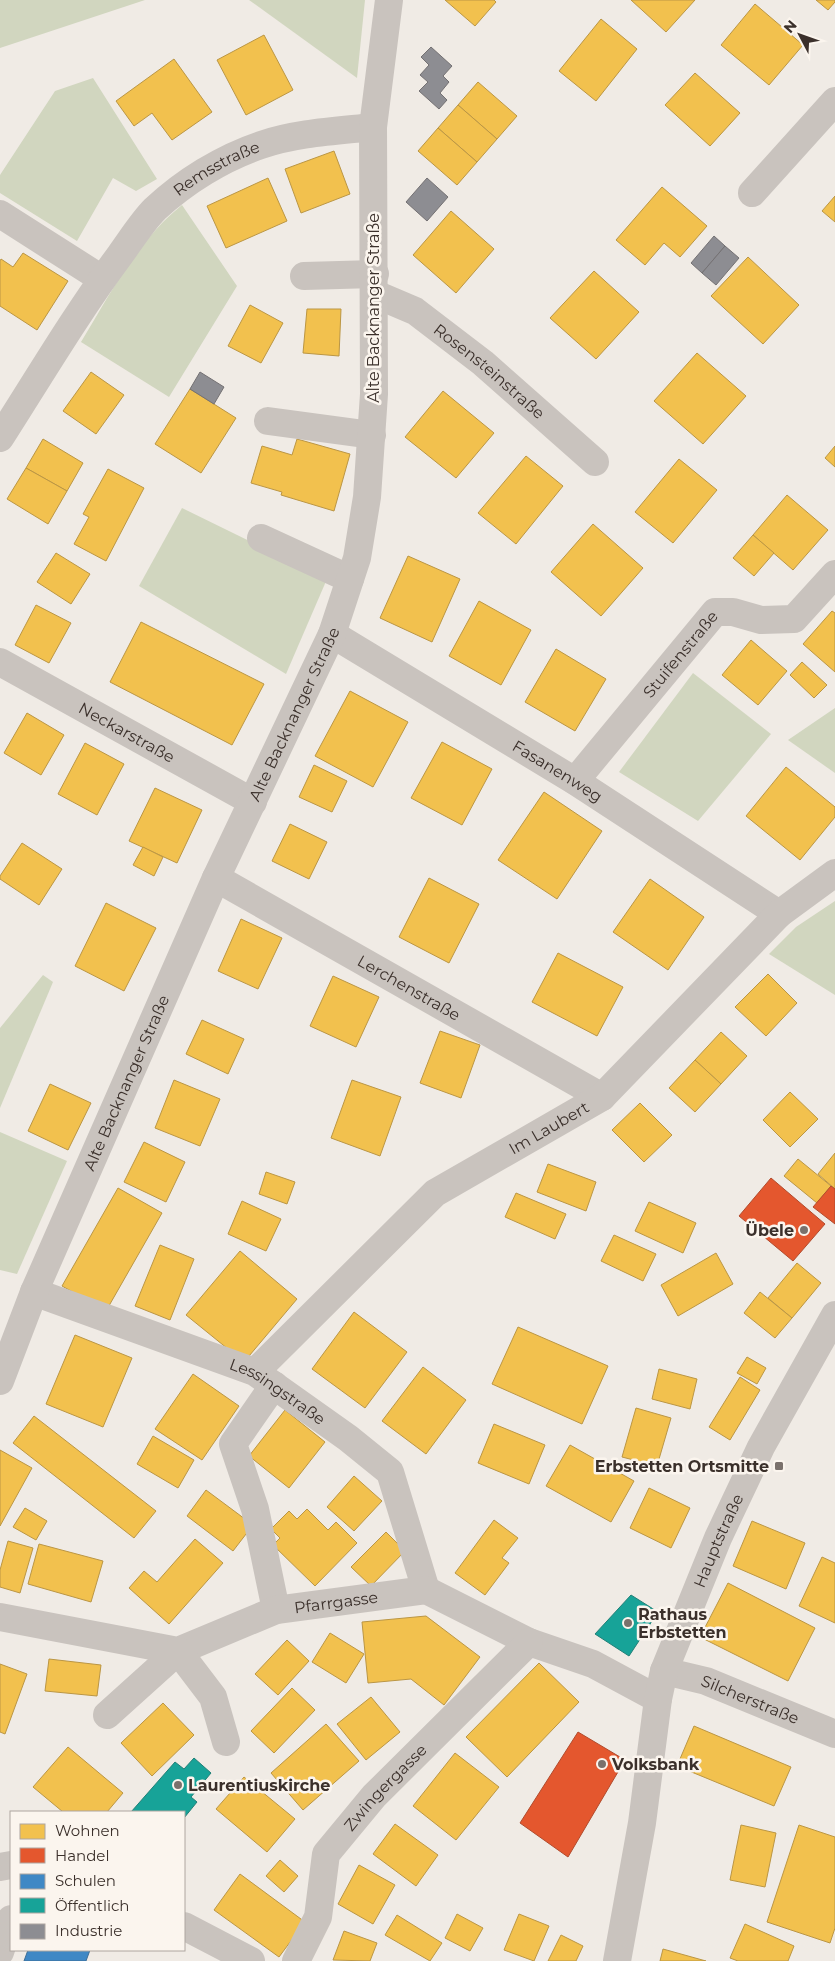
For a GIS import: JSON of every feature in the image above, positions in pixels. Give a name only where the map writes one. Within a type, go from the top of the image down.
[{"type":"street","name":"Alte Backnanger Straße","points":[[0,1381],[34,1292],[216,878],[254,802],[332,634],[357,558],[367,498],[372,435],[375,284],[373,127],[388,0]]},
{"type":"street","points":[[752,193],[835,101]]},
{"type":"street","name":"Remsstraße","points":[[0,438],[102,279],[153,211],[190,181],[232,157],[262,145],[296,136],[373,127]]},
{"type":"street","points":[[0,214],[102,279]]},
{"type":"street","points":[[304,276],[375,284]]},
{"type":"street","name":"Rosensteinstraße","points":[[375,284],[415,311],[482,364],[595,462]]},
{"type":"street","points":[[268,421],[372,435]]},
{"type":"street","points":[[261,538],[350,579]]},
{"type":"street","name":"Stuifenstraße","points":[[574,782],[715,612],[733,612],[761,620],[794,619],[835,574]]},
{"type":"street","name":"Fasanenweg","points":[[332,634],[574,782],[779,914]]},
{"type":"street","name":"Neckarstraße","points":[[0,662],[254,802]]},
{"type":"street","name":"Im Laubert","points":[[276,1610],[255,1510],[233,1444],[264,1378],[435,1193],[602,1097],[779,914],[835,873]]},
{"type":"street","name":"Lerchenstraße","points":[[216,878],[602,1097]]},
{"type":"street","name":"Lessingstraße","points":[[34,1292],[264,1378],[348,1438],[390,1472],[426,1590]]},
{"type":"street","name":"Hauptstraße","points":[[616,1961],[642,1823],[658,1699],[664,1671],[718,1538],[761,1447],[835,1315]]},
{"type":"street","points":[[426,1590],[529,1642],[593,1664],[658,1699]]},
{"type":"street","name":"Pfarrgasse","points":[[178,1651],[276,1610],[426,1590]]},
{"type":"street","points":[[0,1617],[178,1651],[213,1697],[226,1742]]},
{"type":"street","name":"Zwingergasse","points":[[296,1961],[318,1917],[326,1854],[374,1796],[529,1642]]},
{"type":"street","points":[[107,1715],[178,1651]]},
{"type":"street","name":"Silcherstraße","points":[[664,1671],[706,1681],[835,1734]]},
{"type":"street","points":[[0,1952],[10,1922]]},
{"type":"street","points":[[185,1927],[251,1961]]},
{"type":"green space","points":[[0,0],[145,0],[0,48]]},
{"type":"green space","points":[[249,0],[365,0],[357,78]]},
{"type":"green space","points":[[93,78],[157,179],[136,191],[113,178],[77,241],[0,193],[0,175],[55,91]]},
{"type":"green space","points":[[182,205],[237,286],[169,397],[81,342],[125,269],[151,235]]},
{"type":"green space","points":[[182,508],[327,579],[286,674],[139,586]]},
{"type":"green space","points":[[693,673],[771,734],[698,821],[619,772]]},
{"type":"green space","points":[[835,708],[835,773],[788,740]]},
{"type":"green space","points":[[835,901],[835,995],[769,954],[796,927]]},
{"type":"green space","points":[[43,975],[53,982],[0,1108],[0,1028]]},
{"type":"green space","points":[[0,1132],[67,1161],[17,1274],[0,1270]]},
{"type":"building: Wohnen","points":[[445,0],[494,0],[496,2],[475,26]]},
{"type":"building: Wohnen","points":[[631,0],[695,0],[666,32]]},
{"type":"building: Wohnen","points":[[816,0],[835,0],[835,2],[828,10]]},
{"type":"building: Wohnen","points":[[755,4],[803,45],[769,85],[721,45]]},
{"type":"building: Wohnen","points":[[601,19],[637,49],[596,101],[559,71]]},
{"type":"building: Wohnen","points":[[264,35],[293,90],[246,115],[217,60]]},
{"type":"building: Wohnen","points":[[174,59],[212,112],[172,140],[152,113],[134,126],[116,101]]},
{"type":"building: Wohnen","points":[[695,73],[740,113],[710,146],[665,105]]},
{"type":"building: Wohnen","points":[[478,82],[517,116],[497,139],[458,105]]},
{"type":"building: Wohnen","points":[[458,105],[497,139],[477,162],[438,128]]},
{"type":"building: Wohnen","points":[[438,128],[477,162],[457,185],[418,151]]},
{"type":"building: Wohnen","points":[[334,151],[350,194],[301,213],[285,169]]},
{"type":"building: Wohnen","points":[[268,178],[287,221],[226,248],[207,206]]},
{"type":"building: Wohnen","points":[[662,187],[707,226],[680,257],[664,243],[645,265],[616,240]]},
{"type":"building: Wohnen","points":[[835,196],[835,222],[822,211]]},
{"type":"building: Wohnen","points":[[451,211],[494,249],[456,293],[413,255]]},
{"type":"building: Wohnen","points":[[23,253],[68,281],[37,330],[0,306],[0,261],[1,259],[13,267]]},
{"type":"building: Wohnen","points":[[748,257],[799,305],[763,344],[711,296]]},
{"type":"building: Wohnen","points":[[594,271],[639,312],[596,359],[550,318]]},
{"type":"building: Wohnen","points":[[250,305],[283,323],[261,363],[228,346]]},
{"type":"building: Wohnen","points":[[307,309],[341,309],[339,356],[303,353]]},
{"type":"building: Wohnen","points":[[697,353],[746,396],[703,444],[654,401]]},
{"type":"building: Wohnen","points":[[91,372],[124,395],[96,434],[63,411]]},
{"type":"building: Wohnen","points":[[190,389],[236,418],[201,473],[155,444]]},
{"type":"building: Wohnen","points":[[443,391],[494,433],[456,478],[405,437]]},
{"type":"building: Wohnen","points":[[43,439],[83,463],[67,491],[26,468]]},
{"type":"building: Wohnen","points":[[297,439],[350,454],[334,511],[281,495],[282,492],[251,483],[262,446],[292,455]]},
{"type":"building: Wohnen","points":[[835,446],[835,467],[825,458]]},
{"type":"building: Wohnen","points":[[526,456],[563,486],[516,544],[478,513]]},
{"type":"building: Wohnen","points":[[679,459],[717,490],[673,543],[635,512]]},
{"type":"building: Wohnen","points":[[26,468],[67,491],[48,524],[7,499]]},
{"type":"building: Wohnen","points":[[108,469],[144,488],[106,561],[74,544],[89,517],[83,514]]},
{"type":"building: Wohnen","points":[[787,495],[828,530],[793,570],[753,535]]},
{"type":"building: Wohnen","points":[[593,524],[643,568],[601,616],[551,572]]},
{"type":"building: Wohnen","points":[[753,535],[774,553],[754,576],[733,558]]},
{"type":"building: Wohnen","points":[[56,553],[90,574],[71,604],[37,582]]},
{"type":"building: Wohnen","points":[[408,556],[460,579],[432,642],[380,618]]},
{"type":"building: Wohnen","points":[[479,601],[531,630],[501,685],[449,656]]},
{"type":"building: Wohnen","points":[[36,605],[71,623],[49,663],[15,645]]},
{"type":"building: Wohnen","points":[[832,611],[835,613],[835,672],[803,644]]},
{"type":"building: Wohnen","points":[[141,622],[264,684],[232,745],[110,682]]},
{"type":"building: Wohnen","points":[[751,640],[787,671],[758,705],[722,675]]},
{"type":"building: Wohnen","points":[[556,649],[606,679],[575,731],[525,702]]},
{"type":"building: Wohnen","points":[[802,662],[827,685],[814,698],[790,675]]},
{"type":"building: Wohnen","points":[[350,691],[408,722],[373,787],[315,756]]},
{"type":"building: Wohnen","points":[[27,713],[64,735],[41,775],[4,753]]},
{"type":"building: Wohnen","points":[[442,742],[492,769],[462,825],[411,798]]},
{"type":"building: Wohnen","points":[[85,743],[124,764],[97,815],[58,794]]},
{"type":"building: Wohnen","points":[[314,765],[347,781],[332,812],[299,797]]},
{"type":"building: Wohnen","points":[[786,767],[835,807],[835,817],[800,860],[746,816]]},
{"type":"building: Wohnen","points":[[155,788],[202,810],[177,863],[129,841]]},
{"type":"building: Wohnen","points":[[544,792],[602,831],[557,899],[498,860]]},
{"type":"building: Wohnen","points":[[290,824],[327,842],[309,879],[272,861]]},
{"type":"building: Wohnen","points":[[22,843],[62,869],[39,905],[0,879],[0,876]]},
{"type":"building: Wohnen","points":[[143,847],[163,857],[154,876],[133,865]]},
{"type":"building: Wohnen","points":[[429,878],[479,904],[449,963],[399,937]]},
{"type":"building: Wohnen","points":[[650,879],[704,917],[668,970],[613,932]]},
{"type":"building: Wohnen","points":[[106,903],[156,928],[124,991],[75,966]]},
{"type":"building: Wohnen","points":[[241,919],[282,938],[258,989],[218,971]]},
{"type":"building: Wohnen","points":[[558,953],[623,987],[597,1036],[532,1002]]},
{"type":"building: Wohnen","points":[[768,974],[797,1003],[766,1036],[735,1007]]},
{"type":"building: Wohnen","points":[[333,976],[379,997],[356,1047],[310,1026]]},
{"type":"building: Wohnen","points":[[202,1020],[244,1039],[228,1074],[186,1054]]},
{"type":"building: Wohnen","points":[[440,1031],[480,1045],[461,1098],[420,1083]]},
{"type":"building: Wohnen","points":[[721,1032],[747,1056],[721,1084],[695,1060]]},
{"type":"building: Wohnen","points":[[695,1060],[721,1084],[695,1112],[669,1088]]},
{"type":"building: Wohnen","points":[[174,1080],[220,1099],[200,1146],[155,1128]]},
{"type":"building: Wohnen","points":[[352,1080],[401,1097],[380,1156],[331,1138]]},
{"type":"building: Wohnen","points":[[50,1084],[91,1103],[68,1150],[28,1131]]},
{"type":"building: Wohnen","points":[[790,1092],[818,1119],[790,1147],[763,1120]]},
{"type":"building: Wohnen","points":[[640,1103],[672,1135],[644,1162],[612,1130]]},
{"type":"building: Wohnen","points":[[144,1142],[185,1162],[166,1202],[124,1182]]},
{"type":"building: Wohnen","points":[[835,1153],[835,1189],[818,1174]]},
{"type":"building: Wohnen","points":[[798,1159],[831,1186],[817,1203],[784,1176]]},
{"type":"building: Wohnen","points":[[548,1164],[596,1182],[586,1211],[537,1192]]},
{"type":"building: Wohnen","points":[[266,1172],[295,1182],[287,1204],[259,1194]]},
{"type":"building: Wohnen","points":[[118,1188],[162,1213],[106,1311],[62,1286]]},
{"type":"building: Wohnen","points":[[516,1193],[566,1214],[555,1239],[505,1217]]},
{"type":"building: Wohnen","points":[[242,1201],[281,1219],[266,1251],[228,1234]]},
{"type":"building: Wohnen","points":[[649,1202],[696,1223],[683,1253],[635,1231]]},
{"type":"building: Wohnen","points":[[614,1235],[656,1254],[643,1281],[601,1261]]},
{"type":"building: Wohnen","points":[[160,1245],[194,1259],[170,1320],[135,1306]]},
{"type":"building: Wohnen","points":[[240,1251],[297,1299],[244,1362],[186,1315]]},
{"type":"building: Wohnen","points":[[716,1253],[733,1284],[678,1316],[661,1285]]},
{"type":"building: Wohnen","points":[[797,1263],[821,1283],[792,1318],[768,1298]]},
{"type":"building: Wohnen","points":[[760,1292],[792,1318],[775,1338],[744,1313]]},
{"type":"building: Wohnen","points":[[354,1312],[407,1352],[365,1408],[312,1369]]},
{"type":"building: Wohnen","points":[[518,1327],[608,1366],[582,1424],[492,1384]]},
{"type":"building: Wohnen","points":[[75,1335],[132,1358],[103,1427],[46,1404]]},
{"type":"building: Wohnen","points":[[747,1357],[766,1368],[757,1384],[737,1373]]},
{"type":"building: Wohnen","points":[[423,1367],[466,1400],[426,1454],[382,1421]]},
{"type":"building: Wohnen","points":[[659,1369],[697,1379],[690,1409],[652,1399]]},
{"type":"building: Wohnen","points":[[193,1374],[239,1406],[202,1460],[155,1429]]},
{"type":"building: Wohnen","points":[[740,1377],[760,1390],[730,1440],[709,1427]]},
{"type":"building: Wohnen","points":[[636,1408],[671,1418],[657,1466],[622,1457]]},
{"type":"building: Wohnen","points":[[285,1410],[325,1442],[289,1488],[249,1456]]},
{"type":"building: Wohnen","points":[[34,1416],[156,1511],[134,1538],[13,1443]]},
{"type":"building: Wohnen","points":[[494,1424],[545,1445],[529,1484],[478,1463]]},
{"type":"building: Wohnen","points":[[153,1436],[194,1460],[178,1488],[137,1464]]},
{"type":"building: Wohnen","points":[[570,1445],[634,1481],[611,1522],[546,1486]]},
{"type":"building: Wohnen","points":[[0,1450],[32,1468],[0,1526]]},
{"type":"building: Wohnen","points":[[354,1476],[382,1501],[354,1531],[327,1507]]},
{"type":"building: Wohnen","points":[[649,1488],[690,1508],[671,1548],[630,1528]]},
{"type":"building: Wohnen","points":[[206,1490],[253,1525],[233,1551],[187,1516]]},
{"type":"building: Wohnen","points":[[25,1508],[47,1521],[36,1540],[13,1527]]},
{"type":"building: Wohnen","points":[[307,1509],[328,1530],[336,1522],[357,1543],[315,1586],[273,1545],[280,1538],[271,1529],[289,1511],[297,1519]]},
{"type":"building: Wohnen","points":[[494,1520],[518,1538],[502,1558],[509,1563],[485,1595],[455,1573]]},
{"type":"building: Wohnen","points":[[752,1521],[805,1543],[786,1589],[733,1566]]},
{"type":"building: Wohnen","points":[[386,1532],[405,1551],[371,1586],[351,1567]]},
{"type":"building: Wohnen","points":[[195,1539],[223,1563],[169,1624],[129,1588],[144,1571],[157,1582]]},
{"type":"building: Wohnen","points":[[8,1541],[33,1548],[20,1593],[0,1587],[0,1570]]},
{"type":"building: Wohnen","points":[[39,1544],[103,1561],[91,1602],[28,1584]]},
{"type":"building: Wohnen","points":[[822,1557],[835,1563],[835,1623],[799,1606]]},
{"type":"building: Wohnen","points":[[728,1583],[815,1628],[788,1681],[700,1637]]},
{"type":"building: Wohnen","points":[[426,1616],[480,1657],[444,1705],[411,1679],[368,1683],[362,1622]]},
{"type":"building: Wohnen","points":[[330,1633],[364,1654],[346,1683],[312,1662]]},
{"type":"building: Wohnen","points":[[287,1640],[309,1661],[278,1695],[255,1674]]},
{"type":"building: Wohnen","points":[[49,1659],[101,1665],[97,1696],[45,1691]]},
{"type":"building: Wohnen","points":[[539,1663],[579,1702],[507,1777],[466,1737]]},
{"type":"building: Wohnen","points":[[0,1664],[27,1674],[5,1734],[0,1732]]},
{"type":"building: Wohnen","points":[[292,1688],[315,1710],[274,1753],[251,1731]]},
{"type":"building: Wohnen","points":[[371,1697],[400,1732],[366,1760],[337,1724]]},
{"type":"building: Wohnen","points":[[163,1703],[194,1735],[152,1776],[121,1743]]},
{"type":"building: Wohnen","points":[[326,1724],[359,1761],[303,1810],[271,1773]]},
{"type":"building: Wohnen","points":[[694,1726],[791,1767],[774,1806],[677,1766]]},
{"type":"building: Wohnen","points":[[68,1747],[123,1793],[108,1811],[62,1811],[33,1787]]},
{"type":"building: Wohnen","points":[[455,1753],[499,1787],[456,1840],[413,1806]]},
{"type":"building: Wohnen","points":[[244,1777],[295,1819],[267,1852],[216,1809]]},
{"type":"building: Wohnen","points":[[395,1824],[438,1855],[416,1886],[373,1854]]},
{"type":"building: Wohnen","points":[[741,1825],[776,1833],[765,1887],[730,1880]]},
{"type":"building: Wohnen","points":[[799,1825],[835,1837],[835,1928],[830,1943],[767,1922]]},
{"type":"building: Wohnen","points":[[280,1860],[298,1876],[284,1892],[266,1876]]},
{"type":"building: Wohnen","points":[[359,1865],[395,1885],[373,1924],[338,1904]]},
{"type":"building: Wohnen","points":[[240,1874],[305,1922],[279,1957],[214,1910]]},
{"type":"building: Wohnen","points":[[457,1914],[483,1928],[470,1951],[445,1938]]},
{"type":"building: Wohnen","points":[[519,1914],[549,1926],[534,1961],[504,1950]]},
{"type":"building: Wohnen","points":[[397,1915],[442,1943],[430,1961],[385,1935]]},
{"type":"building: Wohnen","points":[[745,1924],[794,1946],[788,1961],[738,1961],[730,1958]]},
{"type":"building: Wohnen","points":[[344,1931],[377,1943],[370,1961],[333,1960]]},
{"type":"building: Wohnen","points":[[561,1935],[583,1946],[576,1961],[548,1961]]},
{"type":"building: Wohnen","points":[[663,1949],[706,1961],[660,1961]]},
{"type":"building: Handel","points":[[771,1178],[825,1224],[793,1261],[739,1216]]},
{"type":"building: Handel","points":[[831,1186],[835,1189],[835,1224],[813,1207]]},
{"type":"building: Handel","points":[[578,1732],[625,1760],[568,1857],[520,1823]]},
{"type":"building: Schulen","points":[[28,1951],[90,1951],[86,1961],[24,1961]]},
{"type":"building: Öffentlich","name":"Rathaus Erbstetten","points":[[631,1595],[658,1612],[629,1656],[595,1634]]},
{"type":"building: Öffentlich","name":"Laurentiuskirche","points":[[194,1758],[211,1773],[191,1797],[197,1802],[185,1817],[185,1811],[132,1811],[175,1762],[184,1769]]},
{"type":"building: Industrie","points":[[431,47],[452,66],[443,76],[449,82],[440,93],[447,100],[439,109],[419,91],[428,82],[420,75],[429,65],[421,57]]},
{"type":"building: Industrie","points":[[427,178],[448,197],[427,221],[406,202]]},
{"type":"building: Industrie","points":[[714,236],[725,246],[702,273],[691,263]]},
{"type":"building: Industrie","points":[[725,246],[739,258],[716,285],[702,273]]},
{"type":"building: Industrie","points":[[200,372],[224,387],[214,404],[190,389]]},
{"type":"place","name":"Übele","points":[[804,1230]]},
{"type":"place","name":"Erbstetten Ortsmitte","points":[[779,1466]]},
{"type":"place","name":"Rathaus Erbstetten","points":[[628,1623]]},
{"type":"place","name":"Volksbank","points":[[602,1764]]},
{"type":"place","name":"Laurentiuskirche","points":[[178,1785]]}]
